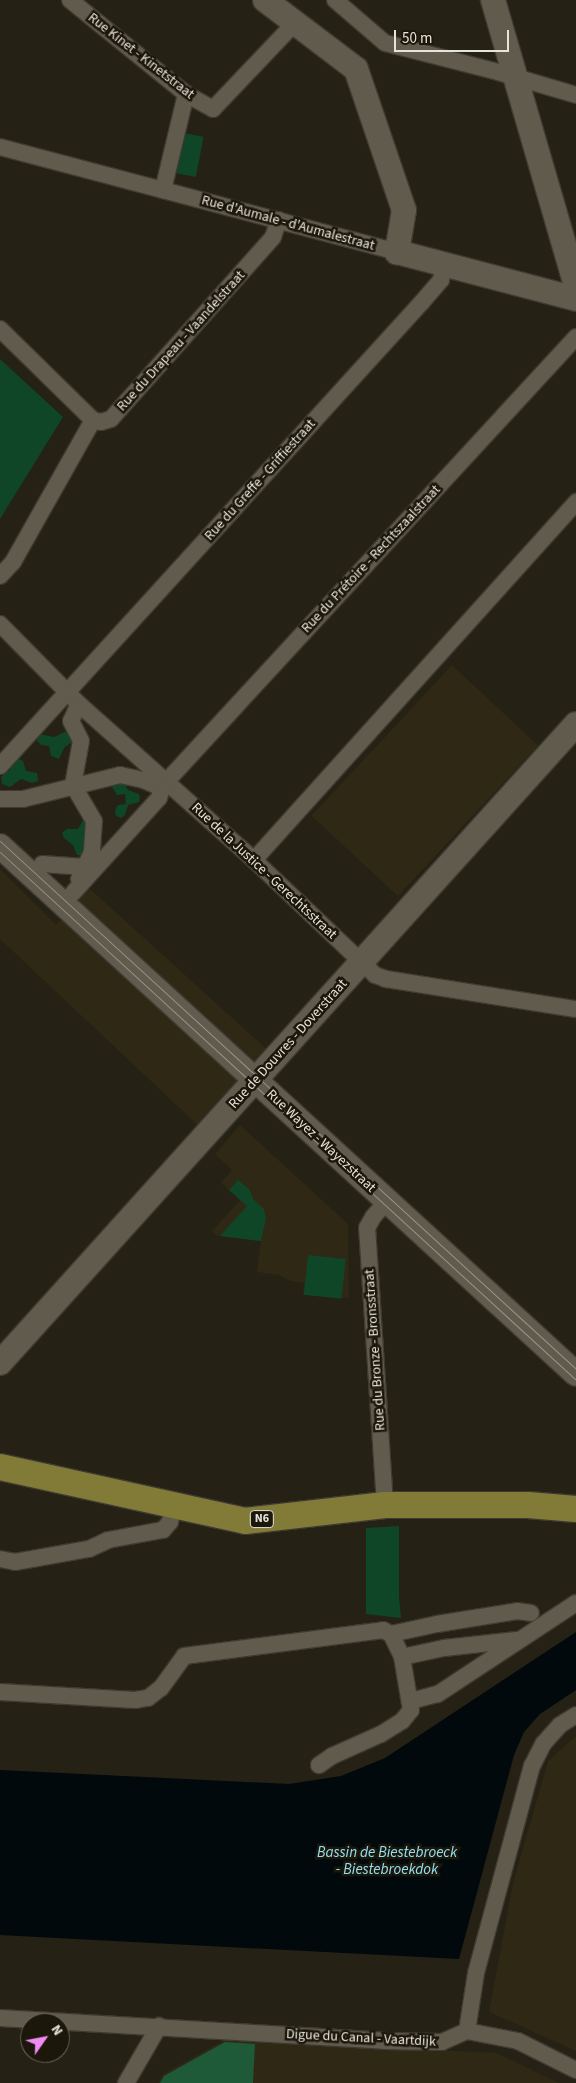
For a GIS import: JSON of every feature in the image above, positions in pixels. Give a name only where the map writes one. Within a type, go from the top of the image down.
[{"type":"main road","name":"N6","points":[[0,1467],[245,1521],[385,1505],[528,1505],[576,1509]]},
{"type":"street","name":"Rue Kinet - Kinetstraat","points":[[70,0],[186,94],[213,109],[295,23]]},
{"type":"street","points":[[265,0],[356,69],[404,210],[396,252]]},
{"type":"street","points":[[334,0],[385,43],[576,95]]},
{"type":"street","points":[[493,0],[576,286]]},
{"type":"street","points":[[163,190],[186,94]]},
{"type":"street","name":"Rue d'Aumale - d'Aumalestraat","points":[[0,147],[576,298]]},
{"type":"street","name":"Rue du Drapeau - Vaandelstraat","points":[[93,420],[101,422],[111,419],[273,236],[279,220]]},
{"type":"street","name":"Rue du Greffe - Griffiestraat","points":[[0,766],[422,302],[441,280],[444,264]]},
{"type":"street","points":[[0,329],[93,420],[13,562],[0,576]]},
{"type":"street","name":"Rue du Prétoire - Rechtszaalstraat","points":[[166,782],[576,337]]},
{"type":"street","points":[[254,860],[576,502]]},
{"type":"street","name":"Rue de la Justice - Gerechtsstraat","points":[[0,624],[68,692],[254,860],[375,975],[386,979],[576,1009]]},
{"type":"street","points":[[0,799],[23,799],[74,785],[120,775],[145,777],[162,788],[159,798],[73,893],[92,852],[94,821],[74,785],[81,740],[70,721],[76,710]]},
{"type":"street","name":"Rue de Douvres - Doverstraat","points":[[0,1363],[576,724]]},
{"type":"street","name":"Rue Wayez - Wayezstraat","points":[[0,846],[576,1374]]},
{"type":"street","points":[[42,864],[85,867]]},
{"type":"street","name":"Rue du Bronze - Bronsstraat","points":[[385,1505],[367,1228],[373,1217],[387,1201]]},
{"type":"street","points":[[0,1559],[15,1562],[89,1549],[108,1540],[163,1530],[170,1522],[173,1506]]},
{"type":"street","points":[[411,1701],[438,1694],[504,1652],[517,1640],[576,1602]]},
{"type":"street","points":[[0,1692],[135,1700],[148,1698],[161,1688],[184,1656],[383,1630],[391,1634],[508,1613],[531,1613]]},
{"type":"street","points":[[319,1765],[332,1756],[357,1747],[402,1721],[412,1710],[402,1657],[391,1634]]},
{"type":"street","points":[[402,1657],[444,1648],[517,1640]]},
{"type":"street","points":[[576,1715],[560,1725],[543,1744],[532,1766],[476,1973],[467,2031],[518,2041],[576,2070]]},
{"type":"street","name":"Digue du Canal - Vaartdijk","points":[[0,2018],[403,2041],[442,2042],[467,2031]]},
{"type":"street","points":[[126,2083],[159,2026]]},
{"type":"shaded area","points":[[452,665],[538,745],[398,896],[312,816]]},
{"type":"shaded area","points":[[0,869],[56,925],[89,888],[271,1053],[204,1131],[0,939]]},
{"type":"shaded area","points":[[240,1125],[348,1224],[349,1298],[303,1295],[304,1283],[290,1281],[279,1275],[257,1272],[261,1241],[217,1236],[212,1231],[240,1200],[221,1183],[232,1170],[215,1154]]},
{"type":"shaded area","points":[[576,1736],[576,2051],[489,2012],[513,1883],[548,1761]]},
{"type":"shaded area","points":[[224,2040],[497,2053],[559,2083],[158,2083],[163,2074]]},
{"type":"green space","points":[[184,133],[204,137],[196,177],[176,173]]},
{"type":"green space","points":[[0,359],[63,417],[0,519]]},
{"type":"green space","points":[[69,730],[73,741],[64,748],[59,759],[51,756],[49,746],[41,745],[37,741],[40,734],[54,737]]},
{"type":"green space","points":[[17,758],[23,761],[26,771],[37,773],[38,781],[32,783],[21,779],[10,787],[2,784],[1,777],[10,770]]},
{"type":"green space","points":[[124,783],[128,790],[139,794],[140,798],[139,802],[128,805],[125,815],[121,818],[116,816],[115,810],[118,805],[126,804],[125,794],[117,795],[111,785]]},
{"type":"green space","points":[[84,819],[88,819],[85,837],[86,844],[82,856],[77,855],[73,845],[64,838],[62,833],[67,829],[78,829]]},
{"type":"green space","points":[[238,1180],[249,1189],[254,1200],[264,1209],[266,1219],[261,1241],[220,1236],[247,1206],[229,1190]]},
{"type":"green space","points":[[308,1255],[346,1259],[342,1299],[304,1295]]},
{"type":"green space","points":[[399,1526],[399,1597],[401,1618],[366,1614],[366,1528]]},
{"type":"green space","points":[[225,2042],[255,2044],[253,2083],[160,2083],[164,2076]]},
{"type":"water","name":"Bassin de Biestebroeck - Biestebroekdok","points":[[576,1632],[576,1690],[540,1714],[524,1732],[514,1755],[459,1959],[0,1935],[0,1770],[289,1784],[341,1776],[385,1758]]},
{"type":"tram line","points":[[0,841],[576,1369]]},
{"type":"tram line","points":[[0,852],[576,1380]]}]
